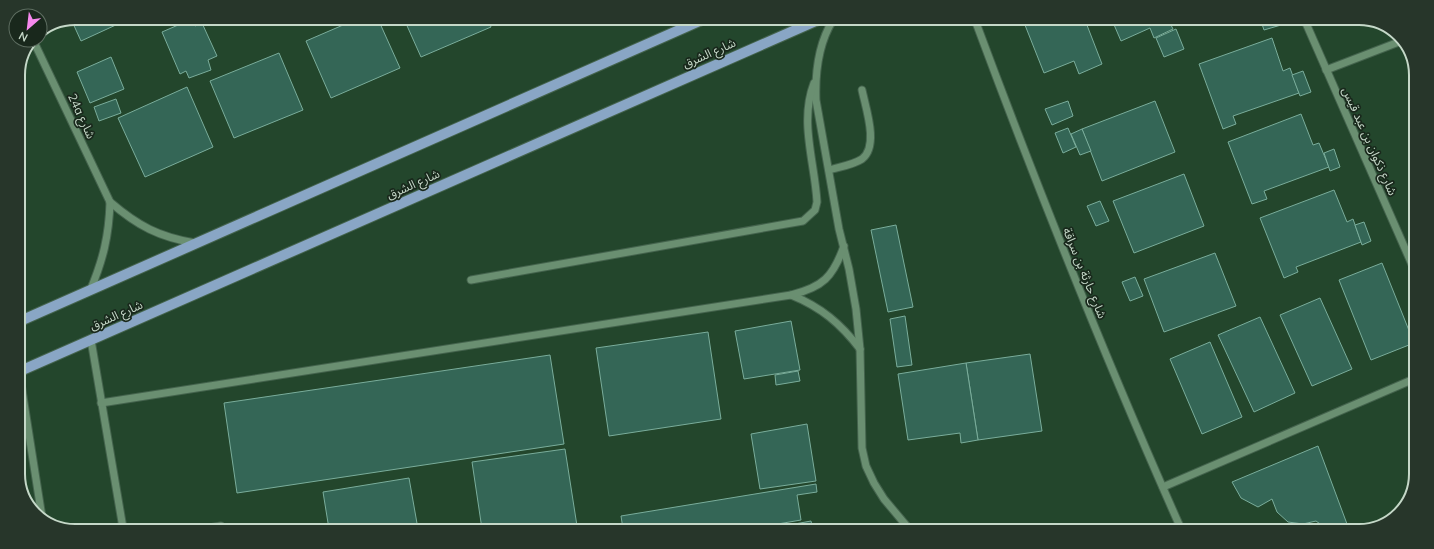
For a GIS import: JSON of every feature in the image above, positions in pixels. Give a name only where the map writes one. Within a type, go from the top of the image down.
[{"type":"main road","points":[[25,319],[693,25]]},
{"type":"main road","name":"شارع الشرق","points":[[25,369],[807,25]]},
{"type":"street","points":[[471,280],[803,221],[815,210],[817,202],[807,119],[810,93],[815,81],[822,43],[831,25]]},
{"type":"street","name":"شارع حارثة بن سراقة","points":[[977,25],[1019,138],[1083,298],[1179,524]]},
{"type":"street","name":"شارع ذكوان بن عبد قيس","points":[[1307,25],[1409,258]]},
{"type":"street","points":[[1326,70],[1397,43]]},
{"type":"street","name":"24a شارع","points":[[37,48],[110,202],[129,218],[150,231],[172,239],[196,244]]},
{"type":"street","points":[[815,81],[816,100],[856,309],[860,349],[860,430],[862,448],[866,466],[874,483],[884,499],[905,524]]},
{"type":"street","points":[[829,170],[861,160],[870,149],[871,135],[862,90]]},
{"type":"street","points":[[90,291],[106,248],[110,202]]},
{"type":"street","points":[[102,403],[791,295],[810,290],[826,279],[838,264],[844,246]]},
{"type":"street","points":[[791,295],[823,311],[845,330],[860,349]]},
{"type":"street","points":[[91,340],[122,524]]},
{"type":"street","points":[[1163,487],[1409,381]]},
{"type":"street","points":[[25,410],[41,510]]},
{"type":"building","points":[[74,25],[116,25],[81,41]]},
{"type":"building","points":[[178,25],[203,25],[217,56],[208,60],[211,70],[189,78],[186,71],[180,74],[162,32]]},
{"type":"building","points":[[343,25],[381,25],[400,68],[331,98],[306,41]]},
{"type":"building","points":[[407,25],[490,25],[491,27],[421,57]]},
{"type":"building","points":[[1025,25],[1087,25],[1102,64],[1079,74],[1074,61],[1044,73]]},
{"type":"building","points":[[1114,25],[1171,25],[1173,29],[1154,38],[1150,28],[1121,41]]},
{"type":"building","points":[[1262,25],[1281,25],[1264,30]]},
{"type":"building","points":[[1176,29],[1184,49],[1164,57],[1156,38]]},
{"type":"building","points":[[1272,38],[1283,71],[1290,68],[1299,93],[1233,116],[1236,124],[1223,129],[1199,64]]},
{"type":"building","points":[[279,53],[303,110],[234,138],[210,81]]},
{"type":"building","points":[[111,57],[124,89],[90,103],[77,72]]},
{"type":"building","points":[[1303,71],[1311,92],[1300,96],[1292,75]]},
{"type":"building","points":[[187,87],[213,147],[145,177],[118,118]]},
{"type":"building","points":[[116,99],[121,113],[99,121],[94,107]]},
{"type":"building","points":[[1068,101],[1073,116],[1052,125],[1045,109]]},
{"type":"building","points":[[1155,101],[1175,152],[1102,181],[1082,129]]},
{"type":"building","points":[[1301,114],[1313,145],[1319,143],[1329,167],[1264,191],[1267,199],[1252,204],[1228,142]]},
{"type":"building","points":[[1068,128],[1076,147],[1063,153],[1055,133]]},
{"type":"building","points":[[1082,129],[1091,151],[1080,155],[1071,134]]},
{"type":"building","points":[[1334,149],[1340,167],[1330,171],[1324,153]]},
{"type":"building","points":[[1184,174],[1204,226],[1134,253],[1113,201]]},
{"type":"building","points":[[1334,190],[1347,222],[1353,219],[1361,242],[1296,267],[1298,272],[1284,278],[1260,218]]},
{"type":"building","points":[[1100,201],[1109,221],[1096,226],[1087,206]]},
{"type":"building","points":[[1364,222],[1371,241],[1362,245],[1355,225]]},
{"type":"building","points":[[896,225],[913,307],[888,312],[871,230]]},
{"type":"building","points":[[1215,253],[1236,306],[1164,332],[1144,279]]},
{"type":"building","points":[[1382,263],[1409,330],[1409,345],[1371,360],[1339,280]]},
{"type":"building","points":[[1135,277],[1143,296],[1130,301],[1122,282]]},
{"type":"building","points":[[1320,298],[1352,369],[1312,386],[1280,315]]},
{"type":"building","points":[[905,316],[912,365],[897,367],[890,319]]},
{"type":"building","points":[[1260,317],[1295,393],[1254,412],[1218,335]]},
{"type":"building","points":[[791,321],[800,370],[744,379],[735,331]]},
{"type":"building","points":[[708,332],[721,419],[609,436],[596,348]]},
{"type":"building","points":[[1210,342],[1242,417],[1202,434],[1170,359]]},
{"type":"building","points":[[1030,354],[1042,431],[978,440],[966,363]]},
{"type":"building","points":[[550,355],[564,444],[237,493],[224,403]]},
{"type":"building","points":[[966,363],[978,440],[961,443],[960,433],[908,440],[898,374]]},
{"type":"building","points":[[798,371],[800,381],[776,385],[775,375]]},
{"type":"building","points":[[807,424],[816,481],[760,489],[751,434]]},
{"type":"building","points":[[1318,446],[1347,524],[1320,524],[1316,521],[1303,524],[1288,522],[1277,512],[1272,499],[1258,507],[1241,498],[1232,482]]},
{"type":"building","points":[[565,449],[577,524],[481,524],[472,462]]},
{"type":"building","points":[[409,478],[417,524],[328,524],[323,492]]},
{"type":"building","points":[[816,484],[817,492],[797,495],[801,520],[778,524],[622,524],[621,516]]},
{"type":"building","points":[[811,521],[812,524],[795,524]]}]
